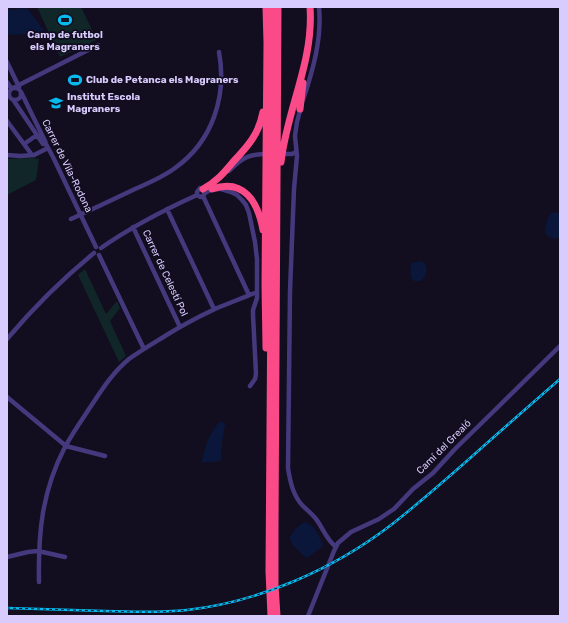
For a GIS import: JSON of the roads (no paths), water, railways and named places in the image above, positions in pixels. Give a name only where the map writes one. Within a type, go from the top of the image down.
[{"type":"highway","points":[[266,7],[266,324],[268,475],[270,482]]},
{"type":"highway","points":[[271,616],[269,571],[272,7]]},
{"type":"highway","points":[[277,616],[275,565],[278,7]]},
{"type":"highway","points":[[300,109],[310,37],[310,7]]},
{"type":"highway","points":[[205,192],[247,147],[257,132],[262,120],[264,109],[265,73],[267,64]]},
{"type":"highway","points":[[277,223],[279,217],[280,172],[283,146],[305,65]]},
{"type":"highway","points":[[205,192],[227,186],[239,189],[250,197],[255,205],[262,228],[264,244],[264,314],[266,324]]},
{"type":"street","points":[[308,616],[335,549],[315,518],[298,500],[291,483],[288,468],[290,314],[294,189],[297,158],[295,136],[300,109],[312,71],[317,48],[319,7]]},
{"type":"street","points":[[7,155],[32,155],[47,146],[43,144],[26,119],[11,101],[8,94],[12,88],[98,45]]},
{"type":"street","points":[[71,219],[164,175],[181,164],[196,149],[210,126],[219,101],[222,79],[219,52]]},
{"type":"street","name":"Carrer de Vila-Rodona","points":[[7,62],[80,215],[98,248]]},
{"type":"street","points":[[7,82],[12,88],[17,88],[20,91],[20,98],[18,100],[11,101]]},
{"type":"street","name":"Carrer de Vila-Rodona","points":[[26,119],[33,115]]},
{"type":"street","points":[[7,120],[32,155]]},
{"type":"street","points":[[24,144],[37,135]]},
{"type":"street","points":[[197,194],[200,197],[220,181],[243,159],[253,154],[286,154],[296,152]]},
{"type":"street","points":[[7,339],[44,298],[67,276],[94,254],[94,249],[197,194],[198,189],[205,192],[221,189],[234,194],[242,200],[247,208],[256,246],[257,300],[253,310],[253,315],[256,374],[255,379],[250,386]]},
{"type":"street","points":[[205,192],[249,295]]},
{"type":"street","points":[[167,209],[214,309]]},
{"type":"street","name":"Carrer de Celestí Pol","points":[[133,227],[180,327]]},
{"type":"street","points":[[98,248],[102,252],[99,255],[144,349]]},
{"type":"street","points":[[94,254],[99,255]]},
{"type":"street","points":[[39,582],[38,552],[41,523],[46,498],[54,472],[66,446],[109,379],[128,360],[180,327],[214,309],[257,292]]},
{"type":"street","name":"Camí del Grealó","points":[[335,549],[341,540],[351,532],[379,519],[394,509],[413,489],[434,473],[455,449],[560,346]]},
{"type":"street","points":[[7,397],[66,446],[105,456]]},
{"type":"street","points":[[7,557],[28,552],[38,552],[65,557]]},
{"type":"water","points":[[27,8],[46,33],[7,35],[7,10]]},
{"type":"water","points":[[552,212],[560,213],[560,237],[556,239],[549,237],[545,232],[545,227]]},
{"type":"water","points":[[422,261],[426,265],[426,273],[423,280],[413,281],[410,270],[411,265],[412,263]]},
{"type":"water","points":[[221,421],[225,425],[221,459],[220,461],[202,462],[206,445],[211,434]]},
{"type":"water","points":[[304,522],[313,527],[323,544],[322,547],[307,558],[292,544],[290,539],[295,529]]},
{"type":"railway","points":[[7,608],[166,612],[214,606],[241,600],[295,581],[345,556],[391,525],[440,485],[560,379]]},
{"type":"place","name":"Camp de futbol els Magraners","points":[[65,20]]},
{"type":"place","name":"Club de Petanca els Magraners","points":[[75,80]]},
{"type":"place","name":"Institut Escola Magraners","points":[[56,103]]}]
